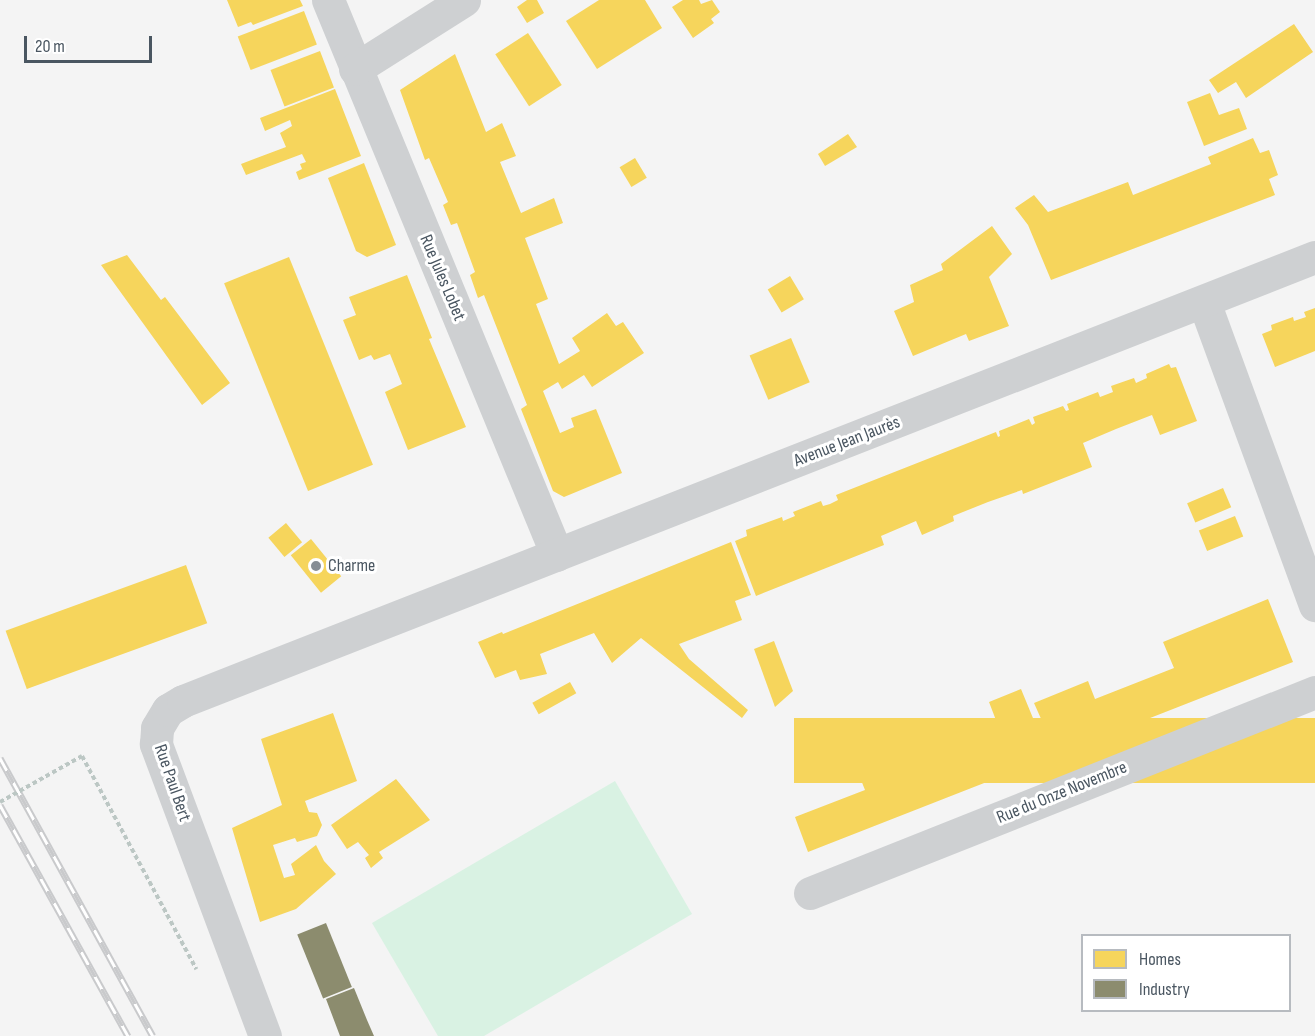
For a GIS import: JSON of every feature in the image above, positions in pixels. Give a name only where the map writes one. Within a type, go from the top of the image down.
[{"type":"street","name":"Rue Jules Lobet","points":[[328,0],[557,555]]},
{"type":"street","points":[[355,69],[464,0]]},
{"type":"street","name":"Avenue Jean Jaurès","points":[[377,625],[1315,257]]},
{"type":"street","points":[[1204,302],[1315,605]]},
{"type":"street","name":"Rue Paul Bert","points":[[265,1036],[156,744],[157,728],[168,710],[183,701],[377,625]]},
{"type":"street","name":"Rue du Onze Novembre","points":[[810,893],[1315,692]]},
{"type":"path","points":[[0,802],[82,756],[196,969]]},
{"type":"green space","points":[[615,781],[692,914],[484,1036],[438,1036],[372,923]]},
{"type":"building: Homes","points":[[227,0],[300,0],[303,6],[253,25],[251,22],[238,27]]},
{"type":"building: Homes","points":[[527,0],[537,0],[544,13],[527,23],[517,7]]},
{"type":"building: Homes","points":[[599,0],[645,0],[662,28],[597,69],[566,21]]},
{"type":"building: Homes","points":[[683,0],[699,0],[701,4],[712,0],[720,12],[711,19],[714,23],[693,38],[672,7]]},
{"type":"building: Homes","points":[[304,11],[317,45],[251,70],[238,36]]},
{"type":"building: Homes","points":[[1294,24],[1313,52],[1246,98],[1236,82],[1218,93],[1209,80]]},
{"type":"building: Homes","points":[[528,33],[562,85],[529,106],[495,54]]},
{"type":"building: Homes","points":[[320,51],[334,87],[284,106],[271,70]]},
{"type":"building: Homes","points":[[455,54],[486,132],[502,123],[516,156],[500,162],[521,213],[554,198],[563,223],[525,238],[548,299],[536,304],[559,364],[580,351],[572,338],[607,313],[616,326],[623,322],[644,353],[592,387],[584,375],[562,389],[558,382],[543,391],[560,433],[574,427],[571,418],[596,409],[622,473],[564,497],[553,491],[521,409],[527,405],[484,295],[478,298],[470,275],[475,272],[457,223],[451,225],[443,205],[448,202],[429,158],[425,160],[400,90]]},
{"type":"building: Homes","points":[[335,89],[361,156],[299,180],[296,172],[302,169],[300,164],[306,162],[302,154],[246,175],[241,164],[286,147],[280,133],[292,126],[290,120],[265,131],[260,118]]},
{"type":"building: Homes","points":[[1210,93],[1219,115],[1239,108],[1247,129],[1204,146],[1187,102]]},
{"type":"building: Homes","points":[[848,134],[857,147],[825,166],[818,154]]},
{"type":"building: Homes","points":[[1253,138],[1260,153],[1269,150],[1278,175],[1269,179],[1275,195],[1051,280],[1028,225],[1015,208],[1034,195],[1048,212],[1128,182],[1133,195],[1211,164],[1208,157]]},
{"type":"building: Homes","points":[[635,158],[647,178],[631,187],[620,167]]},
{"type":"building: Homes","points":[[364,163],[396,245],[367,257],[356,251],[328,178]]},
{"type":"building: Homes","points":[[992,226],[1012,254],[989,277],[1009,326],[969,341],[966,334],[913,356],[894,311],[914,302],[910,285],[943,270],[941,264]]},
{"type":"building: Homes","points":[[127,255],[161,300],[165,297],[230,383],[202,405],[101,265]]},
{"type":"building: Homes","points":[[289,257],[373,465],[308,491],[224,283]]},
{"type":"building: Homes","points":[[407,275],[432,338],[429,339],[466,427],[408,450],[385,392],[402,384],[390,354],[374,360],[371,355],[359,360],[343,320],[356,315],[349,297]]},
{"type":"building: Homes","points":[[790,276],[804,299],[782,313],[768,289]]},
{"type":"building: Homes","points":[[1315,308],[1315,351],[1275,367],[1262,334],[1272,330],[1271,325],[1293,317],[1294,321],[1306,317],[1304,312]]},
{"type":"building: Homes","points":[[791,338],[810,382],[768,400],[750,356]]},
{"type":"building: Homes","points":[[1169,364],[1171,368],[1176,367],[1197,421],[1160,435],[1152,415],[1116,429],[1083,443],[1092,467],[1023,494],[1022,490],[953,516],[954,521],[922,535],[916,521],[881,536],[884,545],[756,596],[735,541],[747,536],[746,530],[782,517],[783,521],[795,516],[793,512],[821,501],[823,506],[830,504],[838,500],[836,495],[996,432],[998,437],[1000,436],[999,431],[1029,419],[1032,425],[1035,423],[1033,417],[1063,406],[1066,411],[1069,410],[1067,404],[1098,392],[1100,397],[1113,392],[1111,386],[1134,378],[1136,383],[1147,378],[1146,374]]},
{"type":"building: Homes","points":[[1223,488],[1231,507],[1195,523],[1187,503]]},
{"type":"building: Homes","points":[[1235,516],[1243,536],[1207,551],[1199,531]]},
{"type":"building: Homes","points":[[286,523],[302,542],[284,557],[268,538]]},
{"type":"building: Homes","name":"Charme","points":[[311,539],[341,576],[321,593],[291,555]]},
{"type":"building: Homes","points":[[731,542],[751,595],[735,601],[742,620],[679,644],[689,659],[748,710],[742,718],[641,638],[612,663],[594,633],[540,654],[547,674],[520,680],[516,670],[495,678],[478,642]]},
{"type":"building: Homes","points":[[186,565],[207,623],[27,689],[6,631]]},
{"type":"building: Homes","points":[[1268,599],[1293,662],[808,852],[795,817],[865,790],[847,745],[880,731],[898,777],[1002,736],[989,702],[1021,689],[1035,723],[1042,721],[1034,703],[1088,681],[1095,699],[1174,668],[1163,642]]},
{"type":"building: Homes","points":[[774,641],[793,691],[775,707],[754,649]]},
{"type":"building: Homes","points":[[570,682],[576,693],[539,714],[532,703]]},
{"type":"building: Homes","points":[[333,713],[357,781],[305,801],[309,812],[317,813],[322,825],[317,836],[297,842],[295,838],[273,845],[284,878],[295,875],[291,864],[316,845],[324,861],[336,874],[296,909],[260,922],[232,828],[282,805],[261,739]]},
{"type":"building: Homes","points":[[794,718],[1315,718],[1315,783],[794,783]]},
{"type":"building: Homes","points":[[396,779],[430,820],[379,852],[383,858],[371,868],[365,858],[369,855],[358,842],[347,849],[331,825]]},
{"type":"building: Industry","points":[[326,923],[352,987],[323,999],[297,935]]},
{"type":"building: Industry","points":[[354,988],[374,1036],[340,1036],[326,999]]},
{"type":"railway","points":[[0,758],[153,1036]]},
{"type":"railway","points":[[0,805],[128,1036]]},
{"type":"place","name":"Charme","points":[[316,566]]}]
